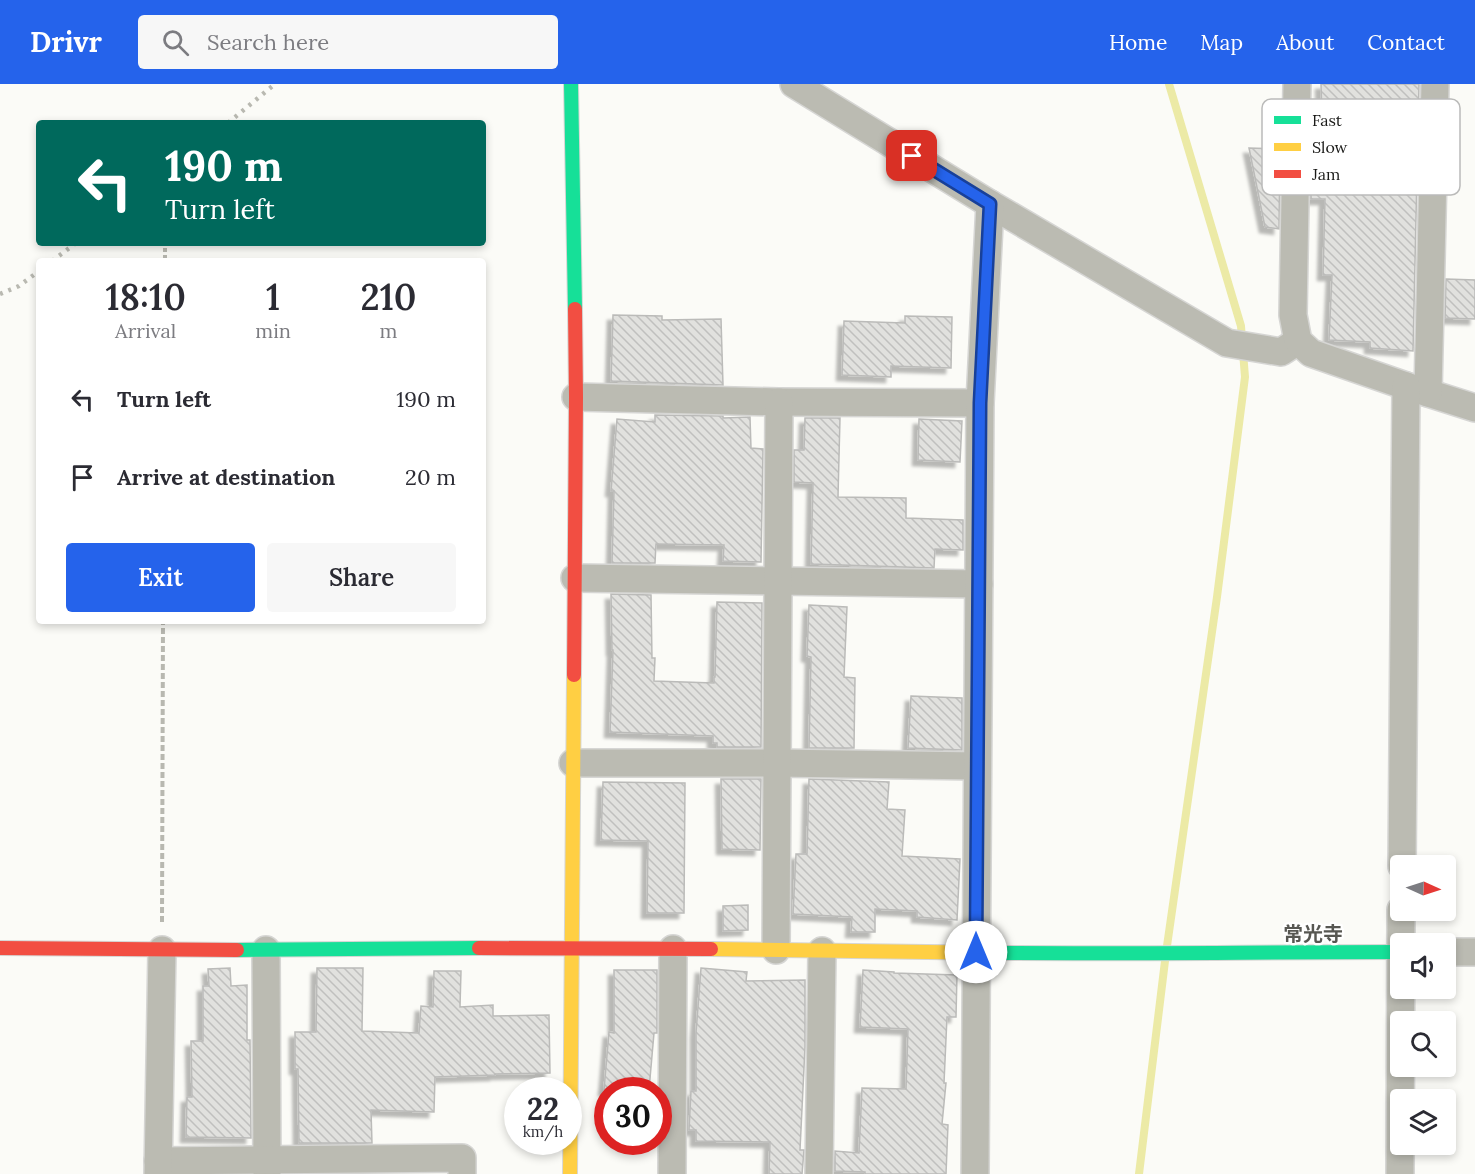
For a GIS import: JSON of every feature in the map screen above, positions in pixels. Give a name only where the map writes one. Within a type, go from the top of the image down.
[{"type":"street","points":[[570,1174],[576,397],[571,84]]},
{"type":"street","points":[[795,84],[990,204],[1227,344],[1281,351],[1298,341]]},
{"type":"street","points":[[1297,84],[1297,99]]},
{"type":"street","points":[[1434,99],[1435,84]]},
{"type":"street","points":[[1295,195],[1293,315],[1298,341],[1311,353],[1475,408]]},
{"type":"street","points":[[1402,855],[1417,389],[1428,195]]},
{"type":"street","points":[[975,1174],[980,403],[990,204]]},
{"type":"street","points":[[576,397],[779,402],[980,403]]},
{"type":"street","points":[[776,950],[779,402]]},
{"type":"street","points":[[575,578],[979,584]]},
{"type":"street","points":[[573,763],[977,766]]},
{"type":"street","points":[[0,948],[162,950],[572,948],[1140,954],[1390,952]]},
{"type":"street","points":[[672,1174],[673,949]]},
{"type":"street","points":[[162,950],[158,1168],[267,1167],[462,1158],[462,1174]]},
{"type":"street","points":[[266,950],[267,1167]]},
{"type":"street","points":[[819,1174],[822,951]]},
{"type":"street","points":[[1456,952],[1475,952]]},
{"type":"street","points":[[1400,1174],[1401,999]]},
{"type":"path","points":[[165,248],[165,258]]},
{"type":"path","points":[[162,950],[164,624]]},
{"type":"building","points":[[1321,84],[1419,84],[1419,99],[1321,99]]},
{"type":"building","points":[[1249,148],[1262,148],[1262,195],[1279,195],[1279,229],[1265,227]]},
{"type":"building","points":[[1311,195],[1417,195],[1413,351],[1370,348],[1370,342],[1329,340],[1332,275],[1323,275],[1325,199],[1311,199]]},
{"type":"building","points":[[1446,279],[1475,280],[1475,319],[1445,318]]},
{"type":"building","points":[[613,315],[662,316],[662,320],[721,319],[723,385],[611,381]]},
{"type":"building","points":[[905,316],[952,317],[951,368],[891,366],[891,377],[842,375],[844,321],[905,323]]},
{"type":"building","points":[[655,415],[750,417],[751,448],[763,449],[761,562],[723,561],[724,545],[656,544],[655,563],[612,563],[614,491],[611,491],[617,419],[655,422]]},
{"type":"building","points":[[805,418],[840,418],[838,497],[906,498],[906,518],[963,520],[963,550],[935,549],[934,568],[811,564],[813,483],[794,482],[794,450],[804,450]]},
{"type":"building","points":[[919,419],[962,421],[960,462],[918,460]]},
{"type":"building","points":[[611,594],[651,595],[652,658],[655,658],[654,681],[714,683],[717,602],[762,603],[761,747],[717,747],[717,743],[713,743],[713,736],[610,732],[613,650]]},
{"type":"building","points":[[809,605],[847,607],[844,677],[855,678],[854,748],[809,748],[811,657],[807,656]]},
{"type":"building","points":[[911,696],[962,698],[962,750],[908,748]]},
{"type":"building","points":[[721,779],[761,779],[760,850],[722,849]]},
{"type":"building","points":[[809,779],[889,782],[887,809],[905,810],[902,856],[960,859],[957,920],[917,917],[917,911],[875,909],[875,932],[851,932],[852,917],[793,914],[796,854],[807,854]]},
{"type":"building","points":[[603,782],[685,783],[684,913],[647,913],[648,841],[601,840]]},
{"type":"building","points":[[748,905],[748,930],[723,931],[723,906]]},
{"type":"building","points":[[230,968],[231,986],[247,985],[251,1138],[186,1137],[187,1097],[192,1097],[191,1041],[203,1041],[203,986],[209,986],[208,969]]},
{"type":"building","points":[[317,968],[363,968],[362,1031],[419,1033],[421,1006],[433,1007],[434,971],[461,971],[460,1007],[493,1005],[493,1016],[549,1015],[550,1073],[435,1077],[434,1112],[371,1110],[372,1143],[299,1143],[295,1032],[316,1032]]},
{"type":"building","points":[[701,968],[747,972],[746,981],[805,980],[805,1047],[800,1150],[804,1150],[802,1174],[769,1174],[770,1142],[696,1141],[696,1130],[689,1130],[691,1091],[696,1091],[696,1033]]},
{"type":"building","points":[[614,970],[657,970],[657,1033],[654,1033],[650,1077],[605,1077],[609,1032],[614,1033]]},
{"type":"building","points":[[863,970],[957,975],[956,1017],[947,1017],[944,1083],[946,1083],[942,1124],[948,1125],[946,1174],[865,1174],[865,1172],[835,1171],[835,1151],[859,1153],[862,1088],[906,1089],[908,1029],[860,1027]]},
{"type":"waterway","points":[[1169,84],[1241,326],[1242,340]]},
{"type":"waterway","points":[[1167,946],[1217,597],[1245,377],[1243,352]]},
{"type":"waterway","points":[[1139,1174],[1165,961]]},
{"type":"railway","points":[[232,120],[275,84]]},
{"type":"railway","points":[[56,258],[72,246]]},
{"type":"railway","points":[[0,294],[19,286],[36,273]]},
{"type":"traffic: fast","points":[[571,84],[575,309]]},
{"type":"traffic: fast","points":[[237,950],[479,948]]},
{"type":"traffic: fast","points":[[1000,953],[1390,952]]},
{"type":"traffic: slow","points":[[570,1174],[574,675]]},
{"type":"traffic: slow","points":[[711,949],[1000,953]]},
{"type":"traffic: jam","points":[[574,675],[575,309]]},
{"type":"traffic: jam","points":[[0,948],[237,950]]},
{"type":"traffic: jam","points":[[479,948],[711,949]]},
{"type":"district","name":"常光寺","points":[[1313,934]]},
{"type":"route","points":[[912,156],[990,204],[980,403],[976,952]]}]
